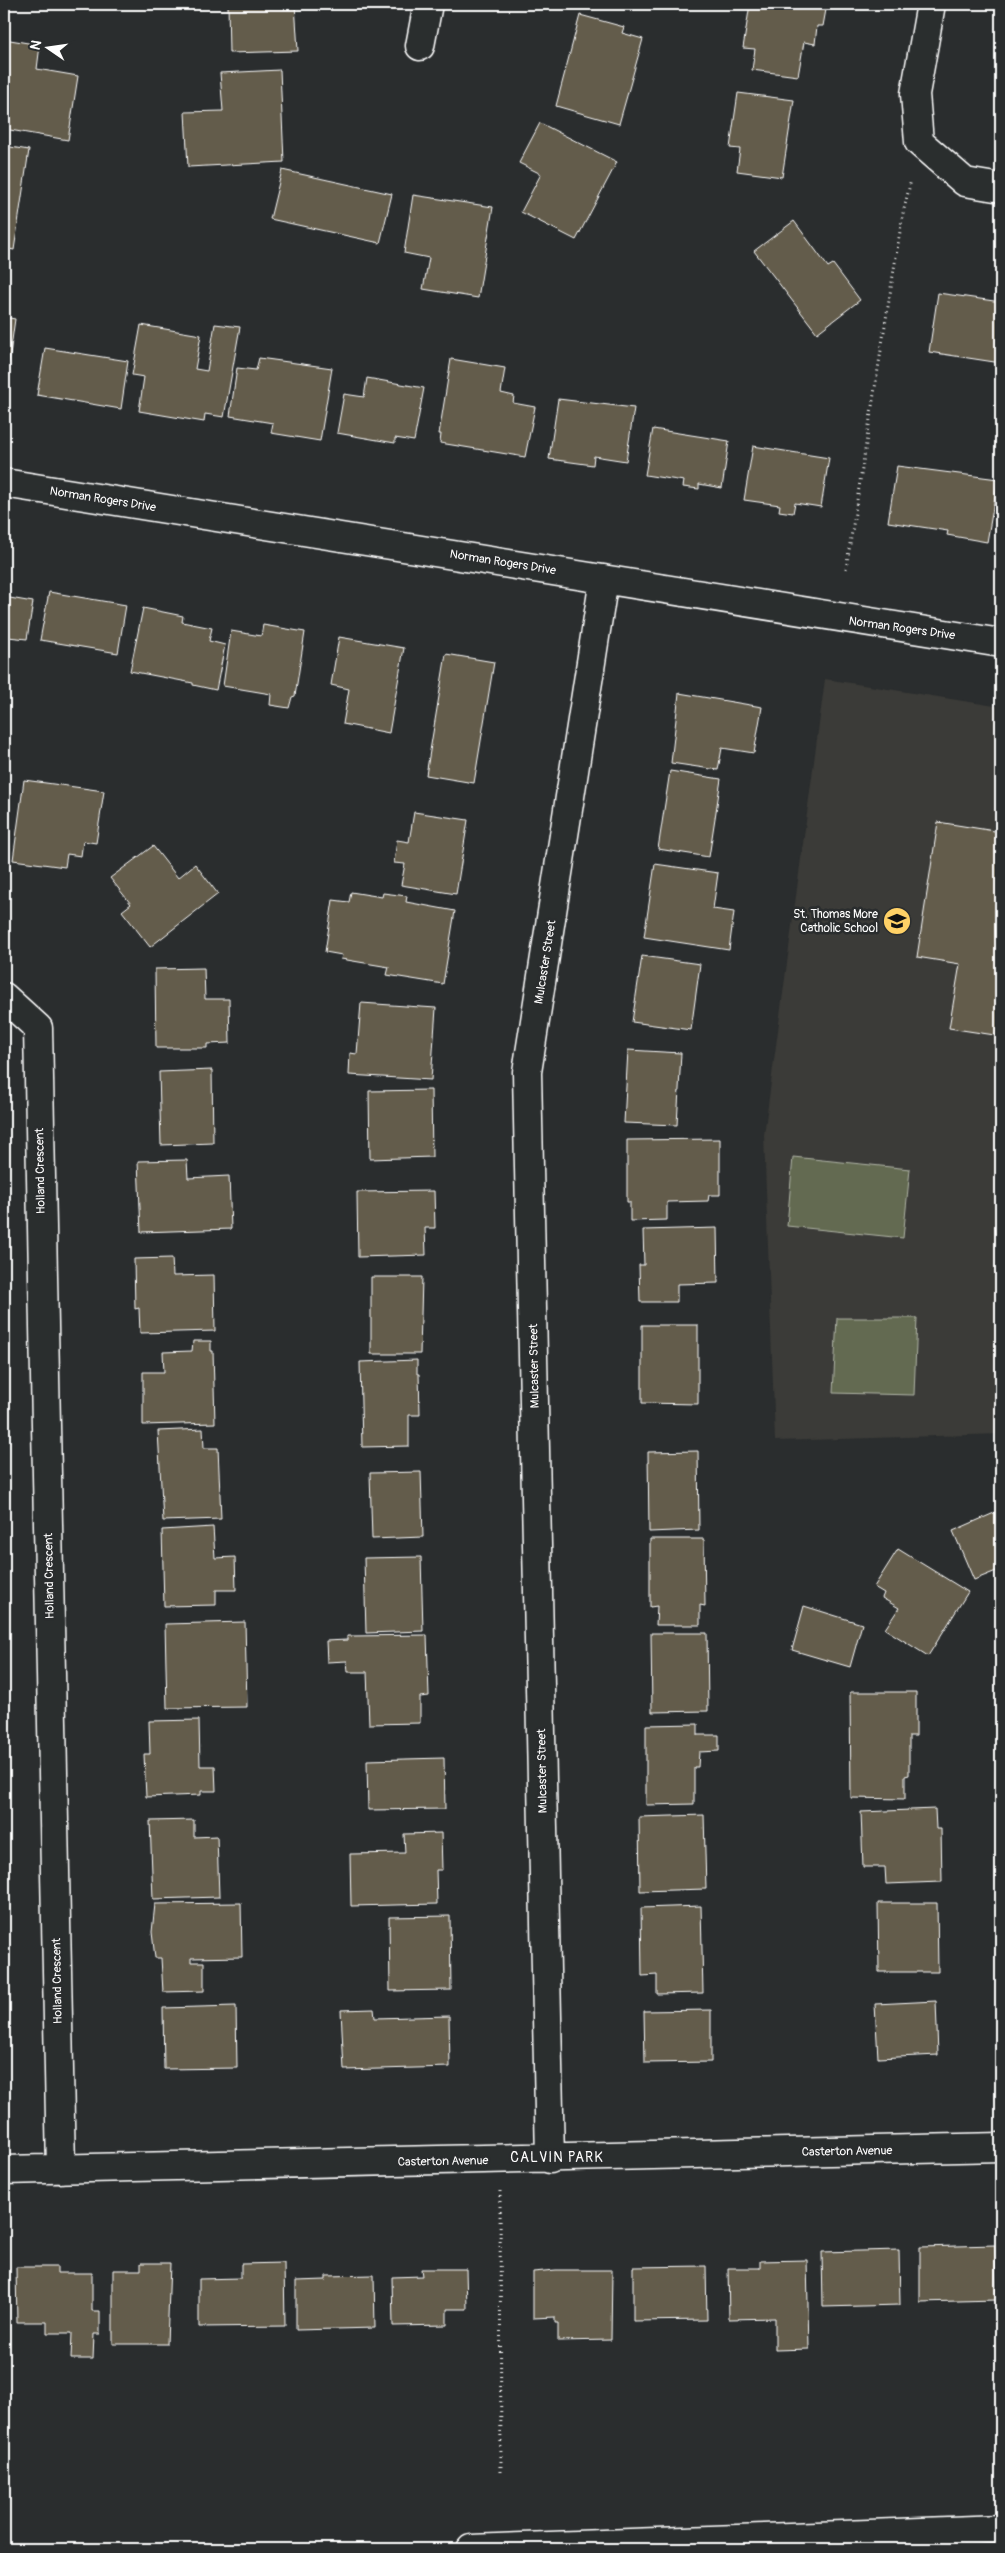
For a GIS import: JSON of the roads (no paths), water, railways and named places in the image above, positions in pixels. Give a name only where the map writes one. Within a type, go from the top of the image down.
[{"type":"street","points":[[420,46],[428,4]]},
{"type":"street","points":[[931,4],[915,94],[919,142],[965,182],[1001,188]]},
{"type":"street","name":"Norman Rogers Drive","points":[[4,483],[604,579],[836,619],[1001,643]]},
{"type":"street","name":"Mulcaster Street","points":[[550,2158],[528,1072],[604,579]]},
{"type":"street","name":"Holland Crescent","points":[[4,997],[38,1028],[62,2169]]},
{"type":"street","name":"Casterton Avenue","points":[[4,2170],[503,2160],[1001,2147]]},
{"type":"street","points":[[471,2549],[1001,2529]]},
{"type":"place","name":"St. Thomas More Catholic School","points":[[897,921]]},
{"type":"district","name":"CALVIN PARK","points":[[557,2157]]}]
